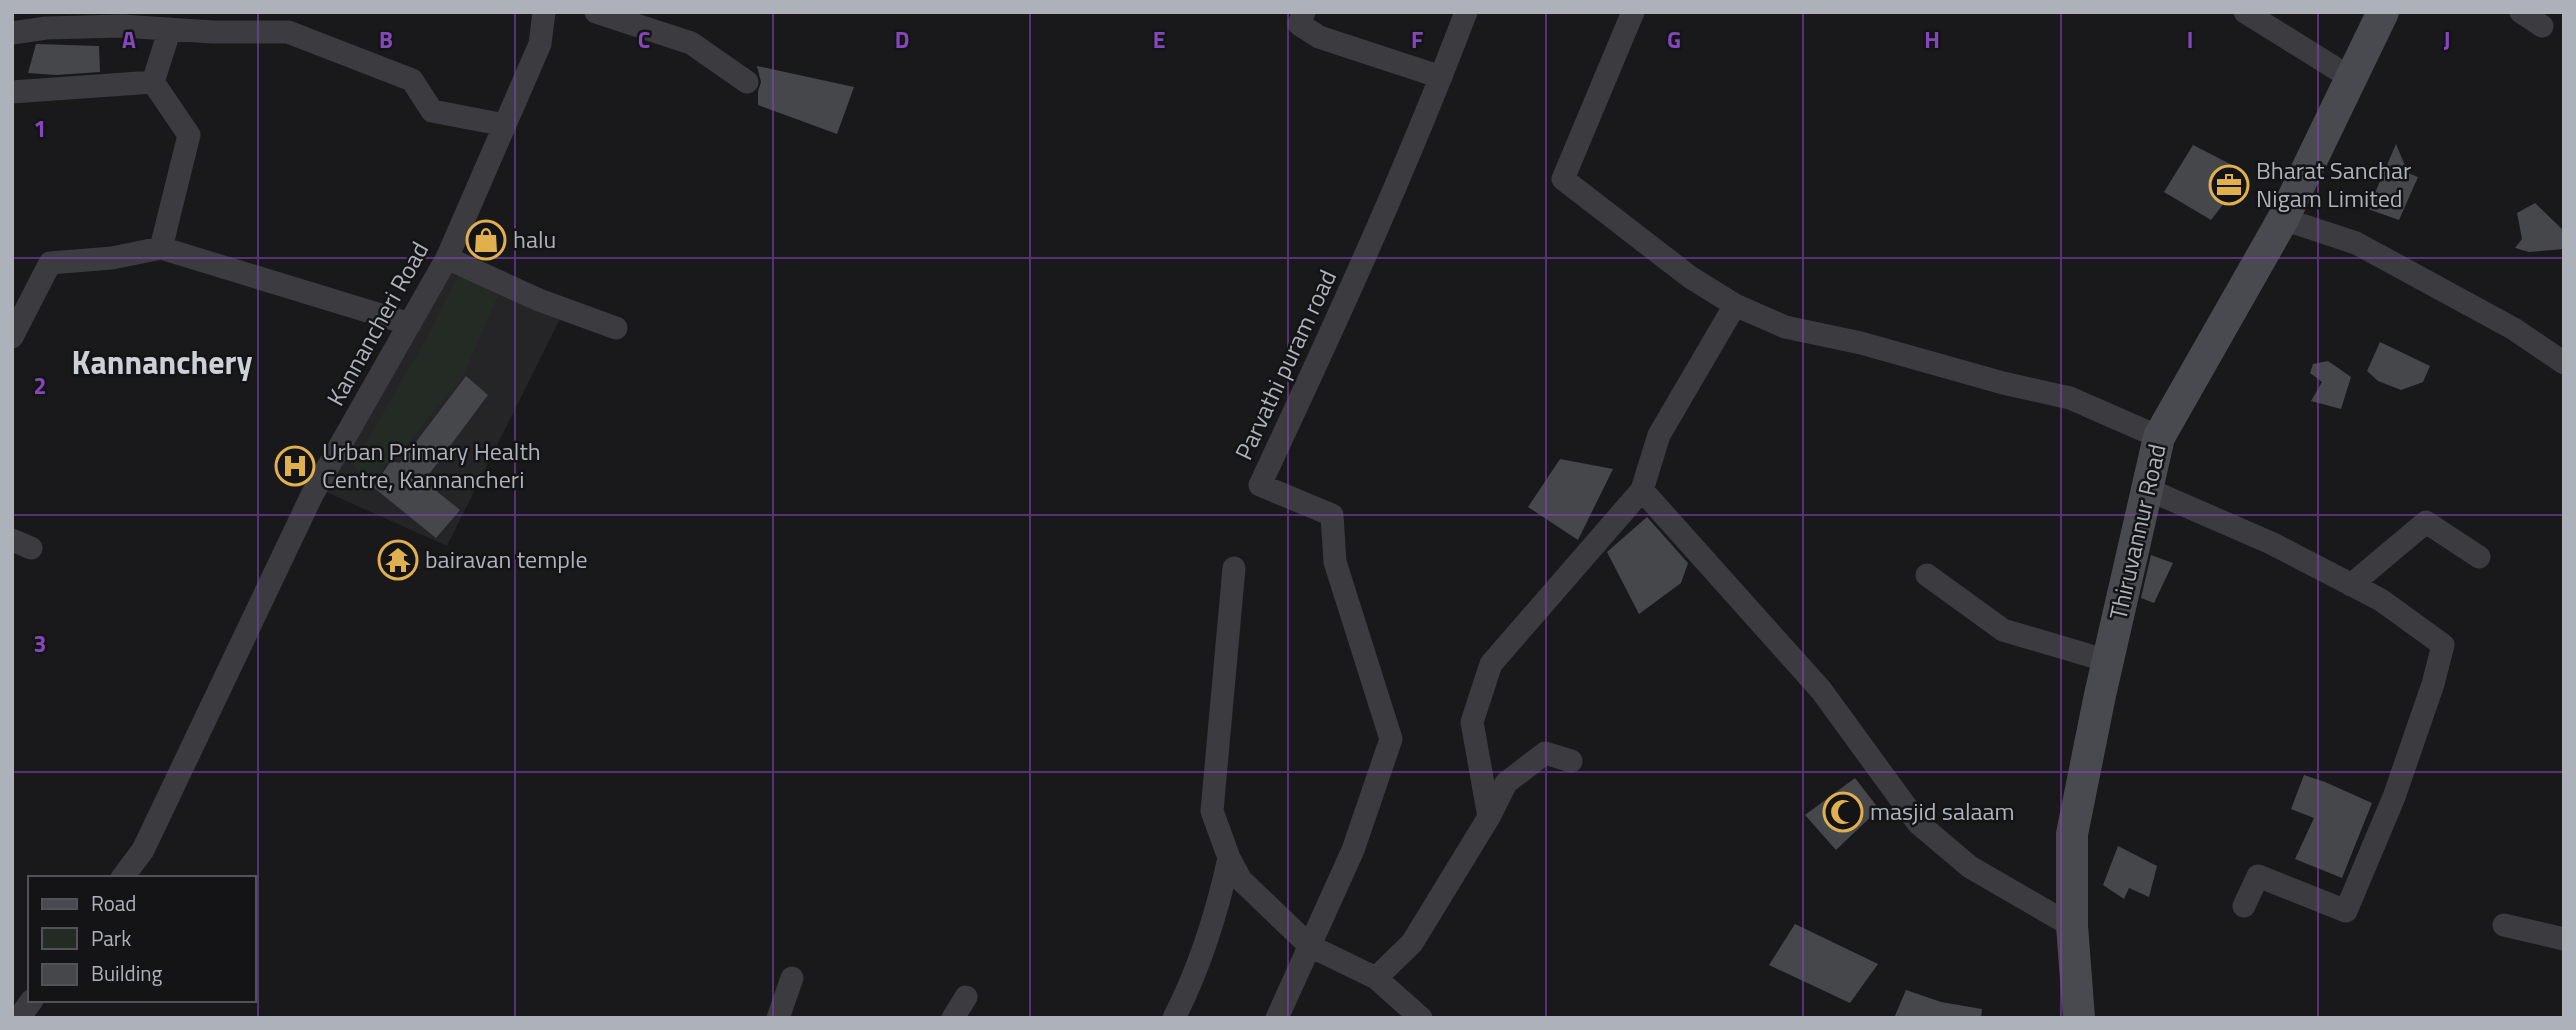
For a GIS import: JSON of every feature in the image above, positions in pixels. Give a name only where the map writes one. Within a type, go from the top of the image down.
[{"type":"street","name":"Kannancheri Road","points":[[124,876],[143,850],[313,495],[447,258],[540,44],[544,12]]},
{"type":"street","points":[[596,12],[691,43],[747,82]]},
{"type":"street","points":[[1304,12],[1299,24],[1319,37],[1441,77]]},
{"type":"street","name":"Parvathi puram road","points":[[1277,1018],[1353,850],[1391,739],[1335,562],[1332,515],[1259,485],[1341,312],[1466,12]]},
{"type":"street","points":[[1633,12],[1563,179],[1690,277],[1735,305],[1785,327],[1861,343],[2003,383],[2070,398],[2159,437]]},
{"type":"street","points":[[2245,12],[2351,78]]},
{"type":"street","name":"Thiruvannur Road","points":[[2078,1018],[2072,926],[2072,834],[2159,437],[2283,219],[2383,12]]},
{"type":"street","points":[[2521,12],[2542,26]]},
{"type":"street","points":[[12,33],[46,28],[122,26],[288,32],[412,80],[432,111],[505,125]]},
{"type":"street","points":[[153,82],[170,29]]},
{"type":"street","points":[[12,92],[153,82]]},
{"type":"street","points":[[153,82],[189,135],[160,248]]},
{"type":"street","points":[[2283,219],[2356,243],[2514,329],[2564,363]]},
{"type":"street","points":[[12,337],[50,263],[112,258],[160,248],[410,324]]},
{"type":"street","points":[[447,258],[539,300],[616,328]]},
{"type":"street","points":[[1489,817],[1472,722],[1490,664],[1642,490],[1659,436],[1735,305]]},
{"type":"street","points":[[2147,489],[2271,544],[2381,600],[2443,645],[2433,684],[2394,797],[2346,911],[2258,876],[2244,906]]},
{"type":"street","points":[[1642,490],[1821,690],[1918,823],[1970,867],[2072,926]]},
{"type":"street","points":[[2351,585],[2427,522],[2479,557]]},
{"type":"street","points":[[1234,568],[1212,811],[1229,858],[1241,880],[1311,946],[1376,978],[1414,1015]]},
{"type":"street","points":[[1927,575],[2003,630],[2108,661]]},
{"type":"street","points":[[1376,978],[1412,943],[1489,817],[1506,783],[1545,753],[1571,761]]},
{"type":"street","points":[[1174,1018],[1191,984],[1220,901],[1229,858]]},
{"type":"street","points":[[2504,925],[2564,939]]},
{"type":"street","points":[[778,1018],[792,978]]},
{"type":"street","points":[[953,1018],[966,996]]},
{"type":"street","points":[[12,1013],[20,1018],[31,1002]]},
{"type":"shaded area","points":[[452,264],[560,319],[447,546],[324,491]]},
{"type":"green space","points":[[460,272],[498,295],[464,374],[398,455],[384,466],[373,487],[353,465],[428,336]]},
{"type":"building","points":[[36,44],[99,46],[100,72],[56,75],[28,73]]},
{"type":"building","points":[[757,66],[854,87],[837,134],[758,105],[761,82]]},
{"type":"building","points":[[2396,144],[2408,173],[2418,177],[2399,220],[2368,209]]},
{"type":"building","points":[[2193,145],[2240,169],[2229,185],[2225,202],[2211,220],[2164,192]]},
{"type":"building","points":[[2535,203],[2564,231],[2564,249],[2529,252],[2515,248],[2522,239],[2517,213]]},
{"type":"building","points":[[2380,342],[2430,366],[2423,382],[2401,390],[2378,381],[2367,371]]},
{"type":"building","points":[[2328,361],[2351,377],[2341,409],[2311,401],[2322,382],[2310,373],[2313,364]]},
{"type":"building","points":[[466,376],[488,395],[424,481],[460,510],[436,538],[373,487],[391,461],[400,463]]},
{"type":"building","points":[[1560,459],[1613,469],[1578,540],[1528,507]]},
{"type":"building","points":[[1647,517],[1688,563],[1681,583],[1639,614],[1607,552]]},
{"type":"building","points":[[2151,555],[2173,563],[2154,603],[2141,598]]},
{"type":"building","points":[[2304,775],[2372,803],[2342,878],[2295,859],[2314,818],[2291,809]]},
{"type":"building","name":"masjid salaam","points":[[1855,778],[1879,809],[1836,850],[1805,815]]},
{"type":"building","points":[[2118,846],[2157,866],[2149,897],[2129,888],[2124,899],[2103,885]]},
{"type":"building","points":[[1795,924],[1878,964],[1850,1003],[1769,965]]},
{"type":"building","points":[[1906,990],[1941,1002],[1982,1009],[1981,1018],[1894,1018]]},
{"type":"place","name":"Bharat Sanchar Nigam Limited","points":[[2229,185]]},
{"type":"place","name":"halu","points":[[486,240]]},
{"type":"place","name":"Urban Primary Health Centre, Kannancheri","points":[[295,466]]},
{"type":"place","name":"bairavan temple","points":[[398,560]]},
{"type":"place","name":"masjid salaam","points":[[1843,812]]},
{"type":"district","name":"Kannanchery","points":[[162,363]]}]
